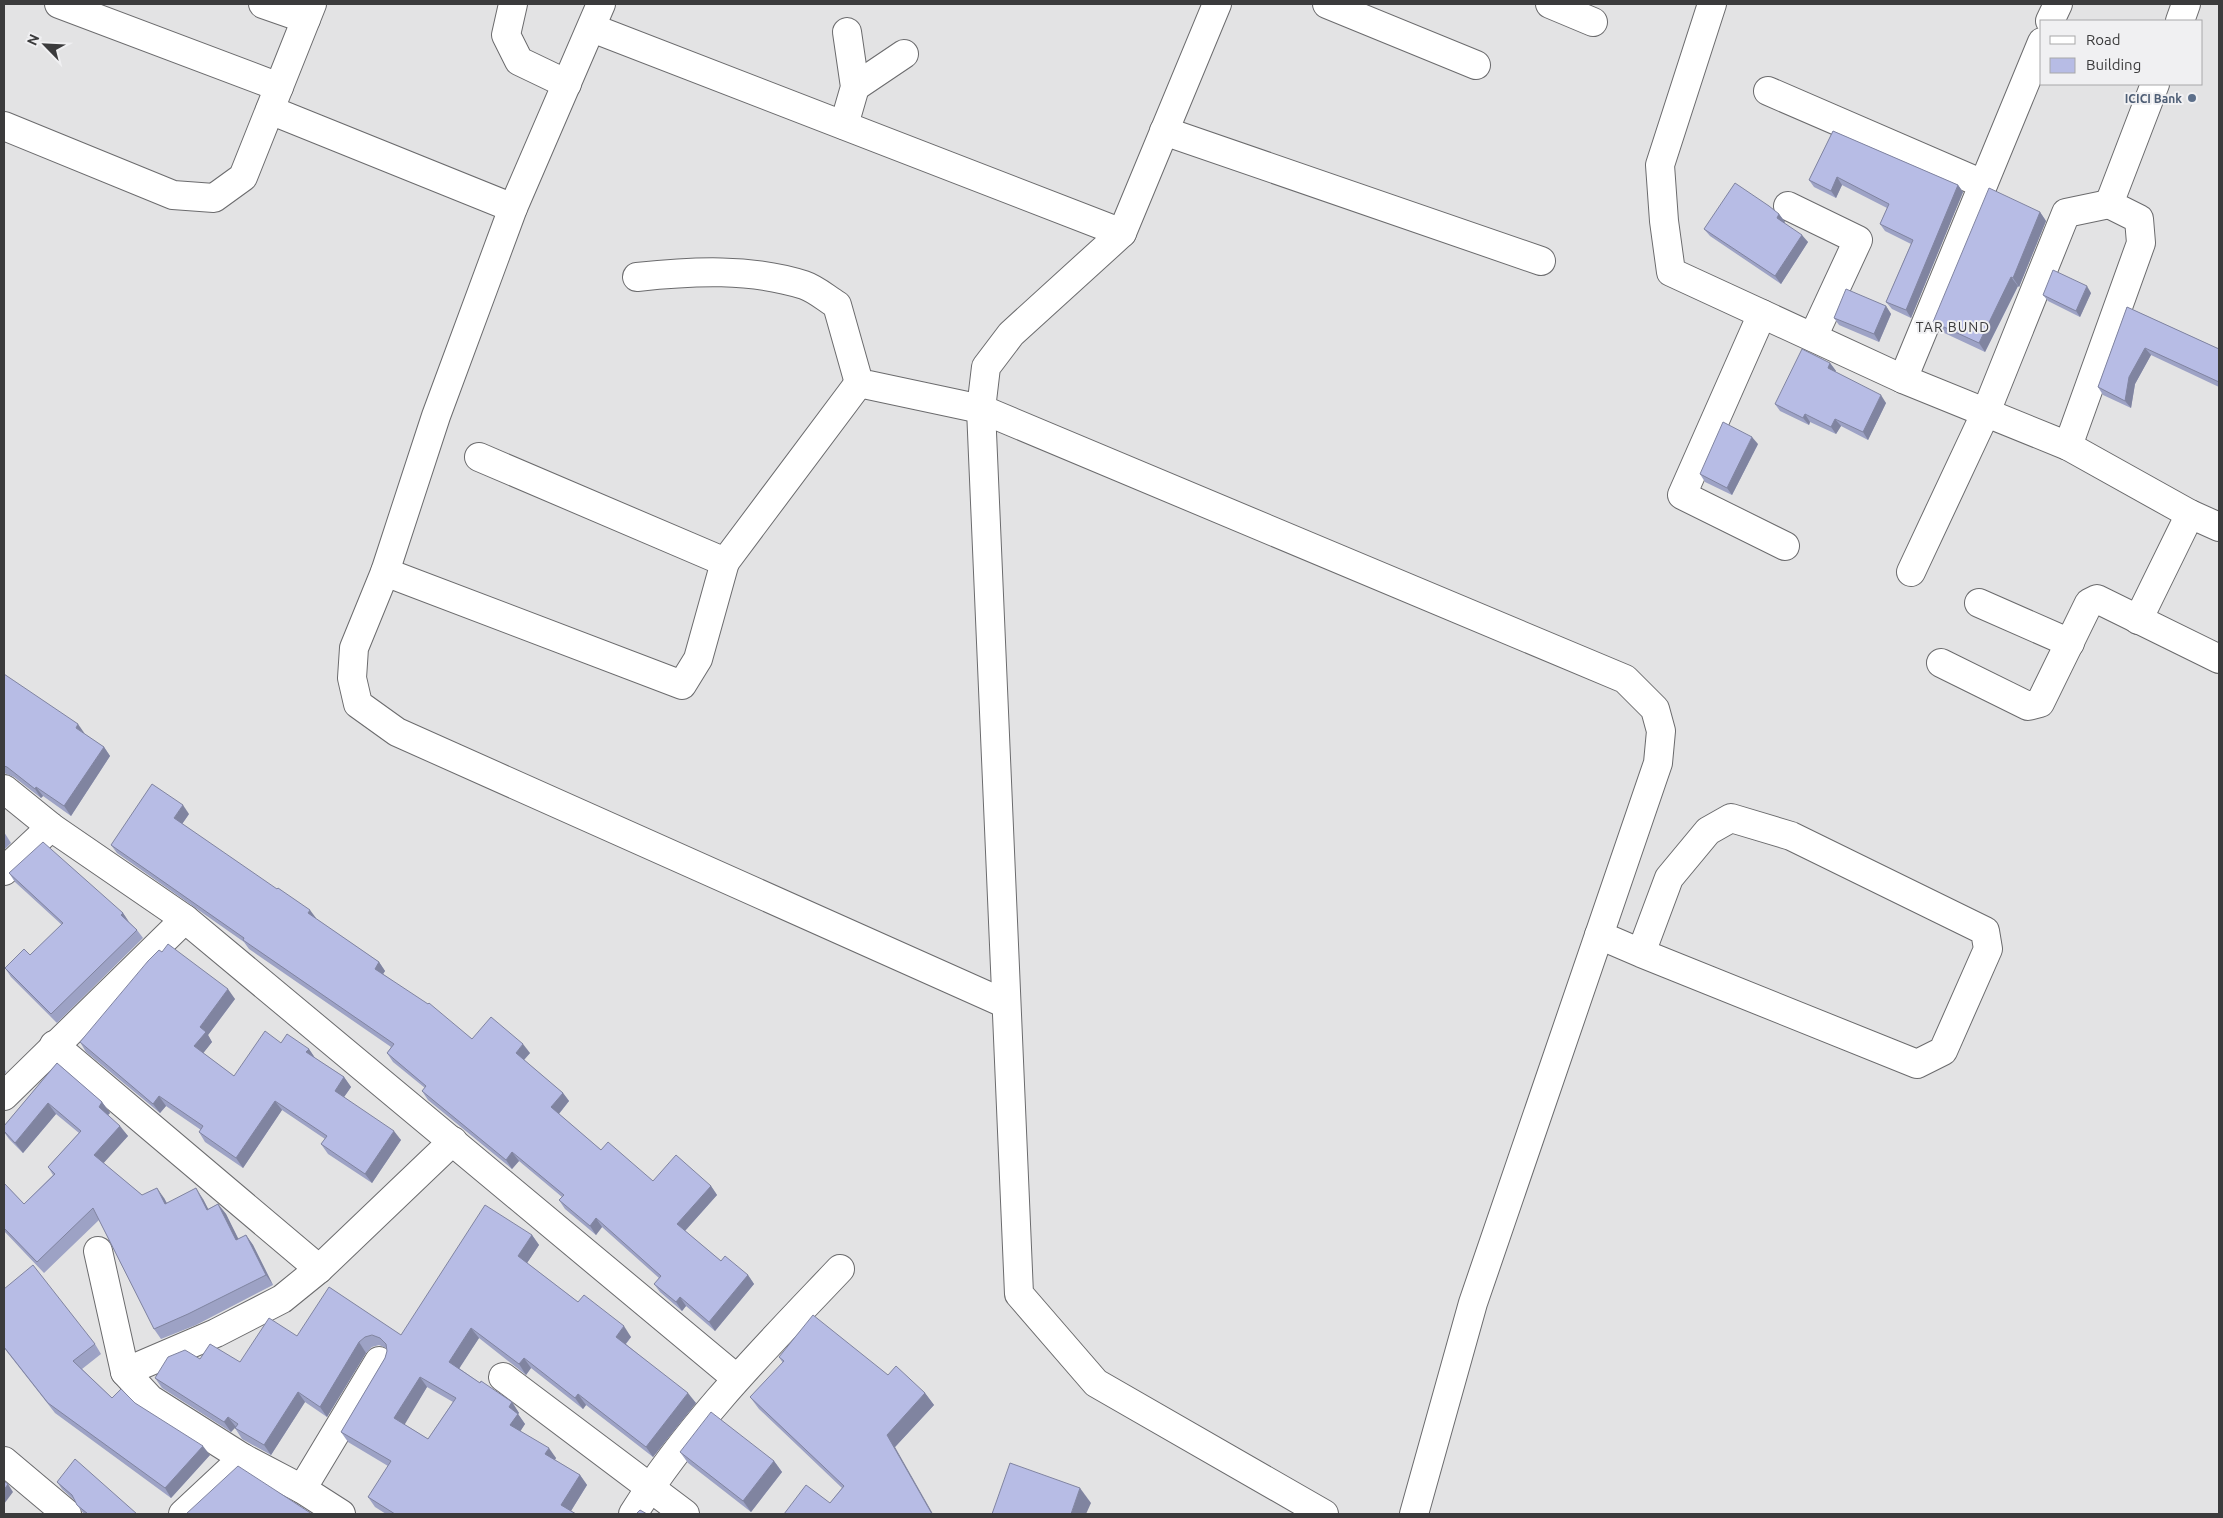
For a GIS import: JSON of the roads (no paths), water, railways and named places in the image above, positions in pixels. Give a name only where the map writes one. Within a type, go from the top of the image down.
[{"type":"street","points":[[4,126],[173,196],[214,198],[243,177],[309,12],[262,4]]},
{"type":"street","points":[[513,4],[506,35],[519,61],[567,84]]},
{"type":"street","points":[[1217,4],[1122,233],[1011,334],[986,367],[981,409],[1019,1294],[1096,1383],[1324,1514]]},
{"type":"street","points":[[1327,4],[1476,65]]},
{"type":"street","points":[[1550,4],[1593,22]]},
{"type":"street","points":[[1712,4],[1660,164],[1664,221],[1671,272],[1903,378],[2068,446],[2190,514],[2219,527]]},
{"type":"street","points":[[2050,20],[2058,4]]},
{"type":"street","points":[[2180,20],[2186,4]]},
{"type":"street","points":[[76,7],[514,208]]},
{"type":"street","points":[[1006,1004],[397,732],[358,704],[352,678],[354,648],[385,572],[436,416],[514,208],[596,16],[844,125],[1122,233]]},
{"type":"street","points":[[844,125],[855,86],[846,32]]},
{"type":"street","points":[[1903,378],[2040,47]]},
{"type":"street","points":[[855,86],[904,54]]},
{"type":"street","points":[[2109,204],[2156,85]]},
{"type":"street","points":[[1768,91],[1983,184]]},
{"type":"street","points":[[1164,131],[1540,262]]},
{"type":"street","points":[[1911,572],[1986,412],[2066,213],[2109,204],[2140,219],[2141,243],[2068,446]]},
{"type":"street","points":[[1788,206],[1858,240],[1813,337]]},
{"type":"street","points":[[638,277],[682,272],[752,274],[806,285],[837,305],[859,383]]},
{"type":"street","points":[[1762,314],[1682,494],[1786,546]]},
{"type":"street","points":[[385,572],[682,685],[698,659],[725,562],[859,383]]},
{"type":"street","points":[[859,383],[981,409],[1624,680],[1656,708],[1661,731],[1658,763],[1474,1303],[1414,1514]]},
{"type":"street","points":[[478,457],[725,562]]},
{"type":"street","points":[[2138,620],[2190,514]]},
{"type":"street","points":[[1941,664],[2028,706],[2040,703],[2089,603],[2097,599],[2219,659]]},
{"type":"street","points":[[1979,603],[2070,643]]},
{"type":"street","points":[[4,789],[51,827],[185,918],[736,1378]]},
{"type":"street","points":[[1599,936],[1641,953],[1917,1064],[1942,1051],[1988,949],[1985,930],[1791,836],[1731,818],[1708,831],[1669,878],[1641,953]]},
{"type":"street","points":[[4,871],[51,827]]},
{"type":"street","points":[[4,1096],[185,918]]},
{"type":"street","points":[[54,1045],[319,1269]]},
{"type":"street","points":[[125,1372],[216,1333],[282,1299],[319,1269],[453,1141]]},
{"type":"street","points":[[98,1251],[125,1372],[150,1399],[243,1458],[302,1489],[341,1514]]},
{"type":"street","points":[[633,1514],[650,1487],[736,1378],[840,1269]]},
{"type":"street","points":[[302,1489],[378,1361]]},
{"type":"street","points":[[503,1377],[685,1514]]},
{"type":"street","points":[[183,1514],[243,1458]]},
{"type":"street","points":[[4,1461],[67,1514]]},
{"type":"place","name":"ICICI Bank","points":[[2192,98]]},
{"type":"district","name":"TAR BUND","points":[[1953,327]]}]
